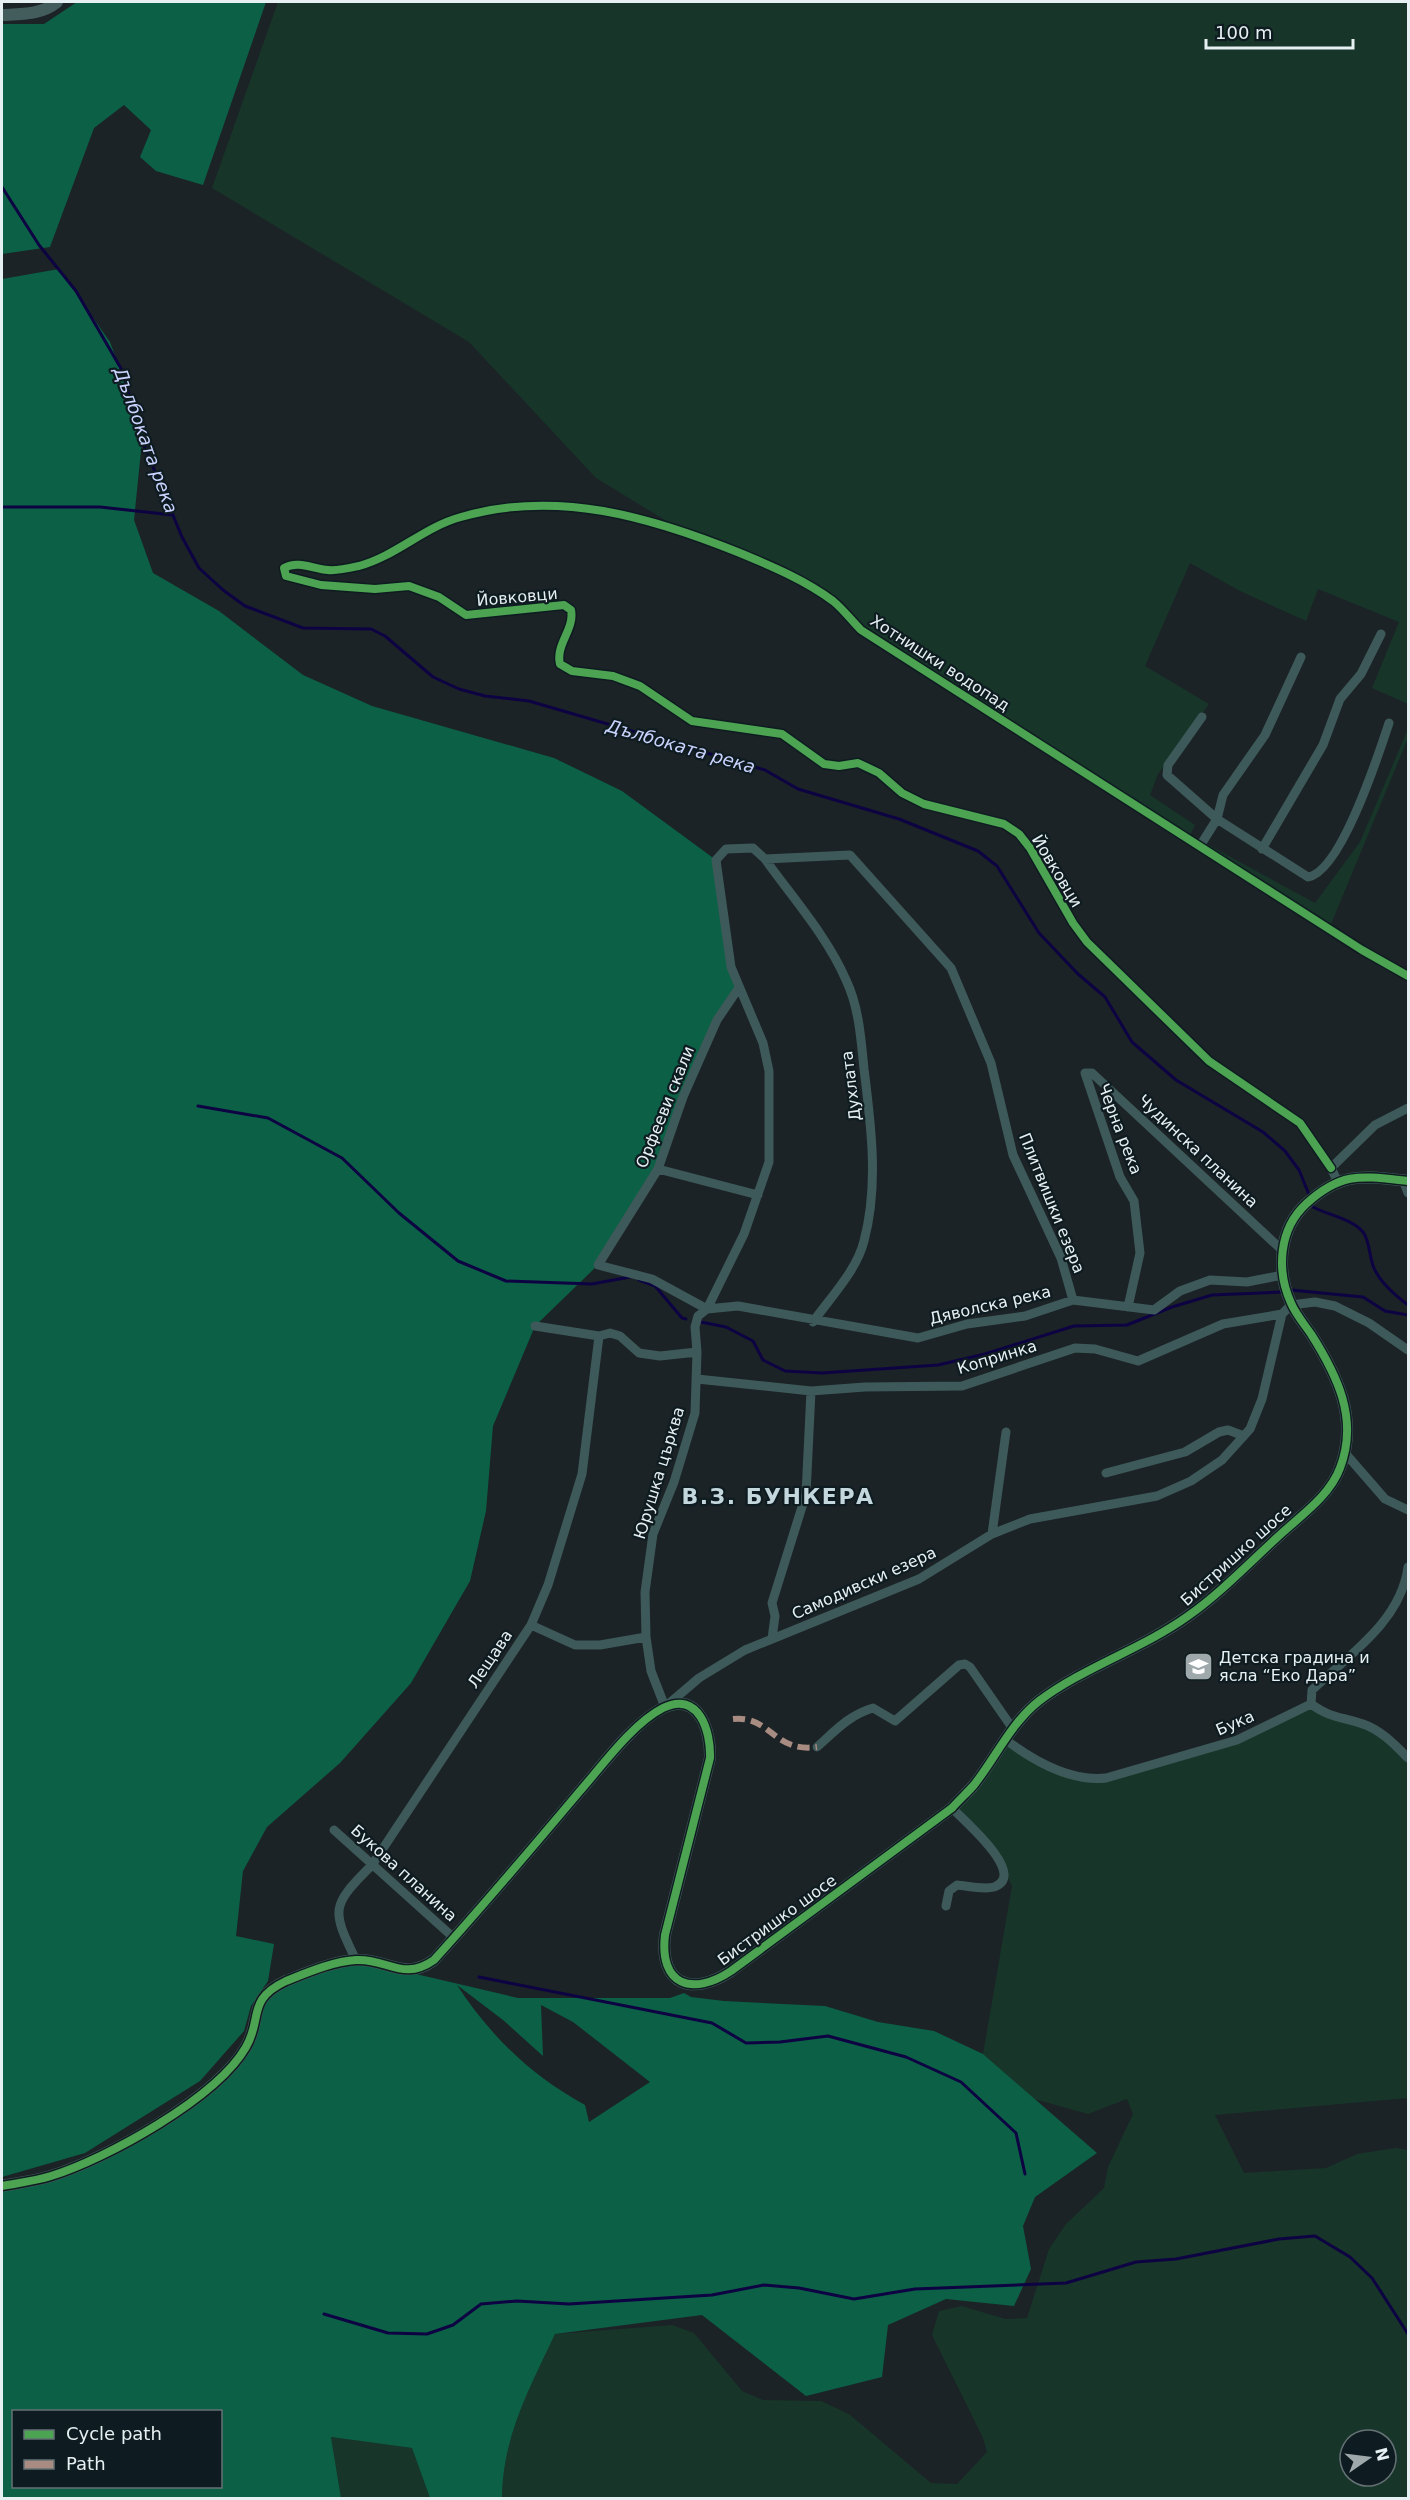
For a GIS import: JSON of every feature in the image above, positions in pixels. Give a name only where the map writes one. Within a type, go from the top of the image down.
[{"type":"street","points":[[2,15],[32,13],[50,8],[57,2]]},
{"type":"street","name":"Хотнишки водопад","points":[[284,568],[298,564],[330,570],[359,566],[379,559],[432,526],[498,508],[543,506],[599,509],[678,528],[777,569],[833,601],[861,630],[1362,950],[1408,976]]},
{"type":"street","name":"Йовковци","points":[[284,568],[286,576],[321,585],[375,589],[409,586],[439,597],[466,615],[564,605],[572,610],[573,619],[558,656],[560,664],[572,671],[614,676],[640,686],[692,721],[782,735],[824,764],[839,766],[858,763],[879,773],[902,793],[924,804],[1004,824],[1019,834],[1029,848],[1073,923],[1087,942],[1209,1062],[1300,1123],[1331,1168]]},
{"type":"street","points":[[1262,849],[1323,744],[1340,699],[1361,674],[1381,634]]},
{"type":"street","points":[[1200,846],[1217,819],[1223,795],[1265,735],[1300,657]]},
{"type":"street","points":[[1202,717],[1168,765],[1167,775],[1217,819],[1303,875],[1312,876],[1317,873],[1346,836],[1389,723]]},
{"type":"street","name":"Юрушка църква","points":[[665,1707],[651,1671],[646,1637],[645,1592],[653,1534],[674,1482],[695,1413],[698,1352],[695,1328],[698,1316],[707,1309],[744,1234],[769,1162],[769,1071],[763,1043],[738,989],[731,967],[716,860],[726,849],[743,847],[753,848],[765,859]]},
{"type":"street","name":"Плитвишки езера","points":[[765,859],[850,855],[951,969],[991,1063],[1013,1155],[1061,1258],[1073,1300]]},
{"type":"street","name":"Духлата","points":[[765,859],[836,959],[847,982],[857,1016],[873,1136],[872,1194],[864,1243],[852,1266],[813,1322]]},
{"type":"street","name":"Орфееви скали","points":[[707,1309],[652,1279],[598,1265],[658,1169],[682,1096],[717,1020],[738,989]]},
{"type":"street","name":"Черна река","points":[[1092,1073],[1085,1073],[1085,1080],[1120,1177],[1134,1201],[1140,1254],[1128,1307]]},
{"type":"street","name":"Чудинска планина","points":[[1092,1073],[1283,1251]]},
{"type":"street","points":[[1408,1108],[1375,1125],[1331,1168],[1336,1180],[1361,1178],[1406,1180],[1408,1193]]},
{"type":"street","points":[[658,1169],[758,1195]]},
{"type":"street","name":"Бистришко шосе","points":[[665,1707],[678,1705],[698,1712],[705,1719],[711,1743],[711,1758],[665,1935],[663,1952],[671,1974],[687,1984],[709,1984],[731,1971],[952,1808],[974,1785],[1025,1713],[1049,1694],[1166,1630],[1205,1602],[1319,1499],[1339,1471],[1345,1453],[1348,1430],[1346,1406],[1337,1381],[1322,1352],[1291,1305],[1283,1275],[1283,1251],[1284,1236],[1291,1220],[1336,1180]]},
{"type":"street","name":"Дяволска река","points":[[707,1309],[738,1306],[813,1322],[918,1338],[967,1324],[1025,1316],[1073,1300],[1154,1310],[1180,1291],[1210,1280],[1247,1282],[1283,1275]]},
{"type":"street","points":[[1282,1314],[1291,1305],[1315,1302],[1335,1306],[1369,1323],[1408,1350]]},
{"type":"street","name":"Копринка","points":[[697,1379],[811,1391],[962,1386],[1075,1348],[1095,1349],[1138,1361],[1223,1324],[1282,1314]]},
{"type":"street","name":"Самодивски езера","points":[[665,1707],[699,1678],[745,1650],[919,1579],[992,1534],[1029,1519],[1140,1500],[1173,1490],[1222,1460],[1244,1436],[1255,1419],[1282,1314]]},
{"type":"street","points":[[535,1326],[599,1336],[610,1333],[620,1336],[639,1353],[660,1356],[698,1352]]},
{"type":"street","name":"Лещава","points":[[356,1960],[338,1923],[340,1905],[349,1888],[372,1865],[531,1625],[548,1585],[582,1474],[599,1336]]},
{"type":"street","points":[[772,1639],[775,1616],[772,1603],[806,1494],[811,1391]]},
{"type":"street","points":[[1106,1473],[1185,1452],[1219,1432],[1228,1430],[1244,1436]]},
{"type":"street","points":[[992,1534],[1006,1432]]},
{"type":"street","points":[[1345,1453],[1385,1499],[1408,1510]]},
{"type":"street","points":[[1408,1567],[1407,1581],[1398,1601],[1383,1624],[1312,1690],[1311,1704],[1328,1716],[1364,1724],[1388,1738],[1408,1758]]},
{"type":"street","points":[[531,1625],[575,1645],[600,1645],[646,1637]]},
{"type":"street","points":[[817,1748],[848,1718],[858,1712],[873,1708],[895,1720],[959,1665],[965,1664],[970,1666],[1009,1734]]},
{"type":"street","name":"Бука","points":[[1009,1734],[1029,1757],[1088,1780],[1144,1769],[1237,1740],[1311,1704]]},
{"type":"street","points":[[2,2186],[43,2178],[72,2168],[163,2122],[228,2070],[246,2047],[253,2030],[255,2011],[264,1996],[285,1982],[356,1960],[410,1971],[425,1967],[454,1938],[597,1772],[647,1718],[665,1707]]},
{"type":"street","points":[[946,1906],[949,1891],[957,1885],[991,1888],[998,1886],[1003,1878],[1005,1867],[952,1808]]},
{"type":"street","name":"Букова планина","points":[[334,1830],[454,1938]]},
{"type":"green space","points":[[77,2],[266,2],[203,185],[156,171],[140,157],[151,130],[124,105],[94,128],[50,247],[2,254],[2,24],[44,24]]},
{"type":"green space","points":[[278,2],[1408,2],[1408,704],[1372,688],[1399,622],[1318,589],[1306,621],[1240,591],[1190,563],[1145,666],[1209,704],[1158,774],[1150,795],[1195,825],[1190,835],[1315,903],[1360,842],[1408,729],[1408,738],[1329,929],[861,630],[833,601],[777,569],[678,528],[596,478],[469,342],[212,188]]},
{"type":"green space","points":[[59,269],[110,342],[143,431],[134,520],[153,573],[219,611],[303,675],[372,706],[554,758],[622,791],[716,860],[738,989],[717,1020],[658,1169],[598,1265],[535,1326],[493,1426],[486,1511],[470,1581],[411,1683],[340,1763],[267,1827],[243,1871],[236,1936],[274,1944],[268,1981],[251,2006],[244,2031],[200,2081],[85,2153],[2,2177],[2,279]]},
{"type":"green space","points":[[1311,1704],[1364,1724],[1408,1758],[1408,2098],[1215,2115],[1244,2173],[1326,2168],[1357,2154],[1395,2148],[1408,2150],[1408,2498],[502,2498],[503,2475],[512,2433],[555,2334],[672,2325],[694,2333],[742,2391],[763,2400],[821,2401],[849,2414],[931,2483],[957,2484],[987,2452],[983,2438],[932,2335],[939,2311],[962,2306],[1005,2319],[1027,2318],[1049,2249],[1066,2224],[1104,2188],[1108,2167],[1133,2114],[1127,2099],[1088,2114],[1034,2099],[983,2054],[1012,1886],[997,1855],[952,1808],[1006,1740],[1029,1757],[1088,1780],[1213,1749]]},
{"type":"green space","points":[[356,1960],[518,1998],[670,1998],[684,1993],[691,1997],[724,2001],[825,2006],[878,2022],[934,2031],[983,2054],[1097,2153],[1035,2197],[1023,2226],[1031,2269],[1014,2306],[946,2299],[888,2325],[882,2377],[806,2396],[702,2315],[555,2334],[512,2433],[503,2475],[502,2498],[430,2498],[412,2448],[331,2437],[341,2498],[2,2498],[2,2186],[36,2180],[163,2122],[246,2047],[255,2011],[285,1982]],"holes":[[[457,1985],[503,2020],[543,2056],[541,2005],[573,2022],[650,2082],[589,2122],[585,2105],[530,2068],[498,2038]]]},
{"type":"green space","points":[[331,2437],[412,2448],[430,2498],[341,2498]]},
{"type":"waterway","name":"Дълбоката река","points":[[2,187],[39,245],[76,291],[123,372],[139,433],[182,537],[199,568],[223,590],[245,606],[303,628],[371,629],[385,636],[433,677],[459,689],[485,696],[529,701],[765,770],[798,789],[899,819],[978,851],[997,866],[1039,933],[1078,974],[1105,997],[1132,1042],[1176,1080],[1263,1132],[1285,1151],[1299,1170],[1310,1197]]},
{"type":"waterway","points":[[2,507],[100,507],[173,515]]},
{"type":"waterway","points":[[198,1106],[268,1118],[342,1158],[399,1213],[458,1261],[506,1281],[592,1284],[630,1277]]},
{"type":"waterway","name":"Дълбоката река","points":[[1312,1203],[1313,1207],[1346,1220],[1363,1232],[1372,1264],[1380,1278],[1408,1305]]},
{"type":"waterway","points":[[639,1280],[655,1286],[682,1318],[686,1319]]},
{"type":"waterway","points":[[1291,1290],[1363,1297],[1385,1311],[1408,1315]]},
{"type":"waterway","points":[[701,1322],[726,1327],[753,1341],[763,1360],[785,1371],[822,1373],[938,1365],[985,1354],[1074,1326],[1127,1325],[1172,1307],[1212,1295],[1282,1292]]},
{"type":"waterway","points":[[479,1977],[712,2023],[746,2043],[780,2042],[828,2036],[906,2057],[961,2082],[1016,2133],[1025,2174]]},
{"type":"waterway","points":[[324,2314],[388,2333],[427,2334],[453,2325],[481,2304],[517,2301],[569,2304],[712,2295],[764,2285],[799,2288],[854,2299],[915,2289],[1066,2283],[1136,2262],[1176,2259],[1279,2239],[1315,2236],[1350,2257],[1372,2278],[1408,2334]]},
{"type":"marked path","points":[[733,1719],[746,1719],[756,1723],[791,1745],[817,1747]]},
{"type":"cycle path","points":[[1331,1168],[1300,1123],[1209,1061],[1087,942],[1073,923],[1030,848],[1019,834],[1004,824],[924,804],[902,793],[879,773],[858,763],[839,766],[824,764],[782,734],[692,721],[640,686],[613,676],[572,671],[560,664],[559,657],[571,617],[571,610],[564,605],[466,615],[439,597],[409,586],[375,589],[321,585],[286,576],[284,568],[300,565],[332,570],[359,566],[385,556],[435,527],[461,517],[497,509],[533,506],[603,511],[638,518],[706,540],[776,568],[822,593],[837,604],[861,630],[1362,950],[1408,976]]},
{"type":"cycle path","points":[[2,2186],[33,2181],[74,2168],[129,2141],[186,2106],[232,2066],[251,2037],[257,2010],[265,1995],[286,1981],[347,1961],[367,1960],[395,1968],[413,1969],[434,1960],[618,1746],[652,1715],[675,1704],[686,1705],[694,1709],[700,1717],[708,1737],[710,1758],[665,1935],[667,1965],[681,1982],[691,1984],[717,1979],[731,1971],[952,1808],[974,1785],[1020,1719],[1039,1701],[1075,1678],[1170,1628],[1201,1607],[1307,1511],[1330,1487],[1340,1468],[1345,1450],[1346,1415],[1337,1381],[1311,1334],[1295,1311],[1286,1290],[1282,1264],[1285,1238],[1297,1214],[1319,1193],[1331,1186],[1353,1178],[1365,1177],[1408,1181]]},
{"type":"place","name":"Детска градина и ясла “Еко Дара”","points":[[1198,1666]]},
{"type":"district","name":"В.З. БУНКЕРА","points":[[778,1496]]}]
